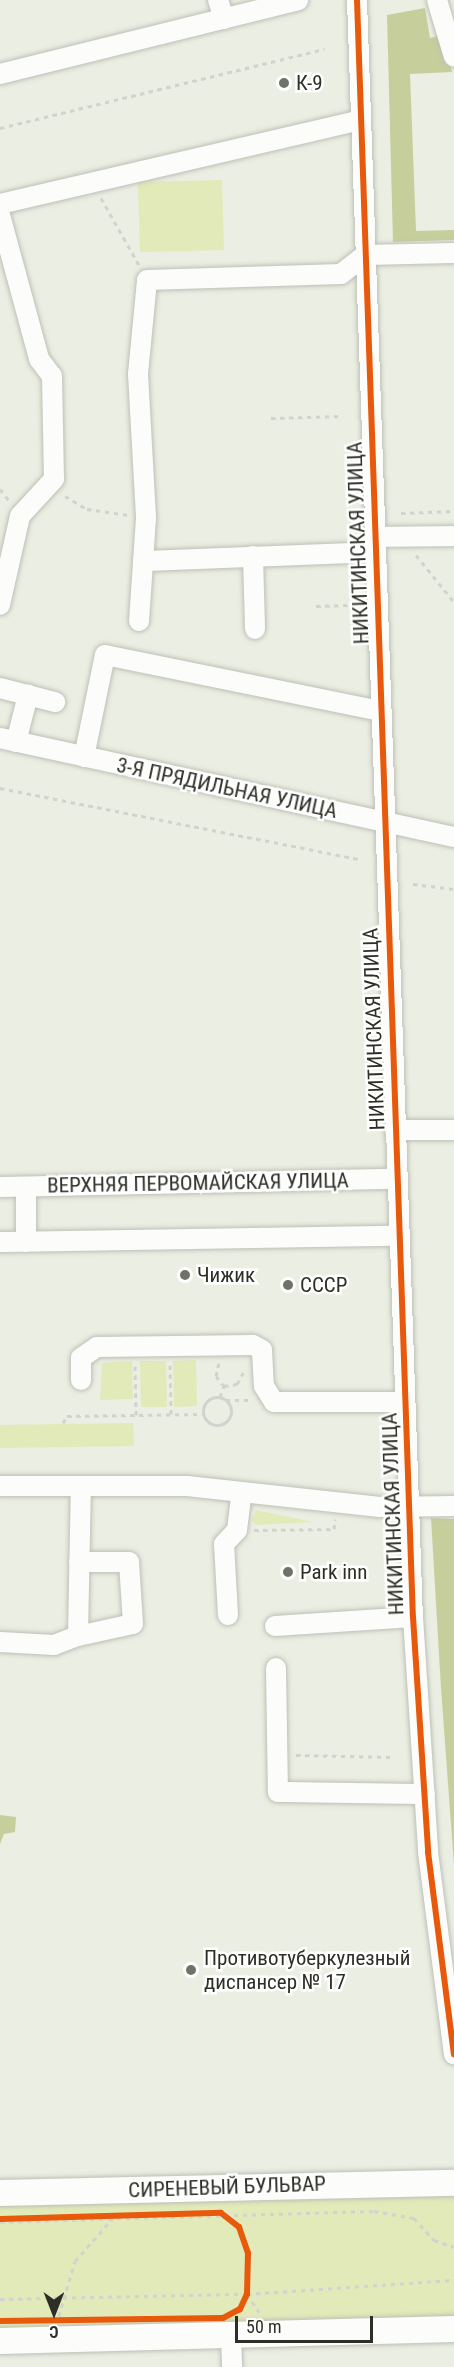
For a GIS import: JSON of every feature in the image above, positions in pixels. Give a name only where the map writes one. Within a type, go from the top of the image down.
[{"type":"main road","name":"СИРЕНЕВЫЙ БУЛЬВАР","points":[[0,2193],[454,2183]]},
{"type":"main road","points":[[0,2340],[454,2330]]},
{"type":"street","points":[[0,74],[221,9],[298,0]]},
{"type":"street","name":"НИКИТИНСКАЯ УЛИЦА","points":[[357,0],[383,823],[413,1617],[425,1794],[454,2051]]},
{"type":"street","points":[[442,1],[454,57]]},
{"type":"street","points":[[0,204],[90,180],[360,120]]},
{"type":"street","points":[[0,215],[39,358],[52,376],[54,479],[20,516],[0,605]]},
{"type":"street","points":[[140,621],[146,517],[138,374],[147,280],[341,274],[365,255],[454,253]]},
{"type":"street","points":[[143,561],[253,556],[374,544],[402,537],[454,536]]},
{"type":"street","points":[[253,556],[255,629]]},
{"type":"street","points":[[84,757],[105,655],[381,711]]},
{"type":"street","points":[[0,688],[55,702]]},
{"type":"street","points":[[8,740],[28,695]]},
{"type":"street","name":"3-Я ПРЯДИЛЬНАЯ УЛИЦА","points":[[8,740],[454,837]]},
{"type":"street","points":[[395,1130],[454,1130]]},
{"type":"street","name":"ВЕРХНЯЯ ПЕРВОМАЙСКАЯ УЛИЦА","points":[[0,1187],[396,1179]]},
{"type":"street","points":[[26,1187],[26,1242]]},
{"type":"street","points":[[0,1242],[399,1236]]},
{"type":"street","points":[[81,1380],[81,1358],[90,1349],[248,1345],[262,1350],[270,1400],[405,1402]]},
{"type":"street","points":[[0,1486],[81,1486],[242,1492],[338,1502],[454,1506]]},
{"type":"street","points":[[78,1636],[81,1486]]},
{"type":"street","points":[[228,1615],[224,1544],[237,1530],[242,1492]]},
{"type":"street","points":[[0,1642],[54,1645],[78,1636],[133,1624],[129,1562],[79,1562]]},
{"type":"street","points":[[275,1626],[413,1617]]},
{"type":"street","points":[[276,1668],[278,1792],[425,1794]]},
{"type":"street","points":[[231,2335],[232,2367]]},
{"type":"path","points":[[0,128],[325,49]]},
{"type":"path","points":[[90,180],[147,280]]},
{"type":"path","points":[[272,418],[341,416]]},
{"type":"path","points":[[48,486],[87,509],[146,517]]},
{"type":"path","points":[[401,513],[454,511]]},
{"type":"path","points":[[402,537],[454,602]]},
{"type":"path","points":[[316,606],[348,605]]},
{"type":"path","points":[[0,788],[362,860]]},
{"type":"path","points":[[413,884],[454,889]]},
{"type":"path","points":[[225,1386],[216,1369],[248,1345]]},
{"type":"path","points":[[220,1397],[225,1386],[242,1379],[248,1345]]},
{"type":"path","points":[[170,1346],[171,1414]]},
{"type":"path","points":[[135,1347],[136,1415]]},
{"type":"path","points":[[203,1414],[209,1399],[220,1397],[226,1400],[270,1400]]},
{"type":"path","points":[[203,1414],[211,1424],[224,1423],[230,1412],[226,1400]]},
{"type":"path","points":[[63,1423],[67,1416],[203,1414]]},
{"type":"path","points":[[237,1530],[334,1529],[338,1502]]},
{"type":"path","points":[[278,1754],[390,1757]]},
{"type":"path","points":[[59,2316],[67,2298],[75,2261],[119,2208]]},
{"type":"path","points":[[0,2220],[402,2214],[414,2218],[434,2241],[454,2247]]},
{"type":"path","points":[[226,2215],[239,2227]]},
{"type":"path","points":[[0,2299],[247,2294],[454,2280]]},
{"type":"path","points":[[240,2309],[247,2294],[247,2284]]},
{"type":"path","points":[[247,2294],[264,2316]]},
{"type":"path","points":[[47,2320],[71,2320]]},
{"type":"green space","points":[[425,8],[430,38],[443,35],[452,72],[410,74],[416,231],[454,230],[454,240],[393,242],[387,15]]},
{"type":"green space","points":[[222,180],[224,250],[140,252],[138,182]]},
{"type":"green space","points":[[196,1360],[197,1406],[174,1407],[173,1361]]},
{"type":"green space","points":[[132,1361],[133,1399],[100,1400],[102,1363]]},
{"type":"green space","points":[[140,1361],[166,1361],[167,1407],[141,1407]]},
{"type":"green space","points":[[133,1423],[134,1446],[0,1448],[0,1425]]},
{"type":"green space","points":[[256,1510],[313,1522],[256,1525],[252,1520]]},
{"type":"green space","points":[[431,1518],[454,1519],[454,1865],[441,1688]]},
{"type":"green space","points":[[0,1815],[16,1817],[15,1832],[4,1834],[0,1844]]},
{"type":"green space","points":[[450,2194],[454,2197],[454,2320],[0,2333],[0,2200]]},
{"type":"cycle path","points":[[357,0],[413,1617],[428,1852],[454,2054]]},
{"type":"cycle path","points":[[0,2219],[221,2213],[239,2227],[248,2253],[247,2294],[240,2309],[223,2318],[0,2321]]},
{"type":"place","name":"К-9","points":[[284,83]]},
{"type":"place","name":"Чижик","points":[[185,1275]]},
{"type":"place","name":"СССР","points":[[288,1285]]},
{"type":"place","name":"Park inn","points":[[288,1572]]},
{"type":"place","name":"Противотуберкулезный диспансер № 17","points":[[191,1970]]}]
